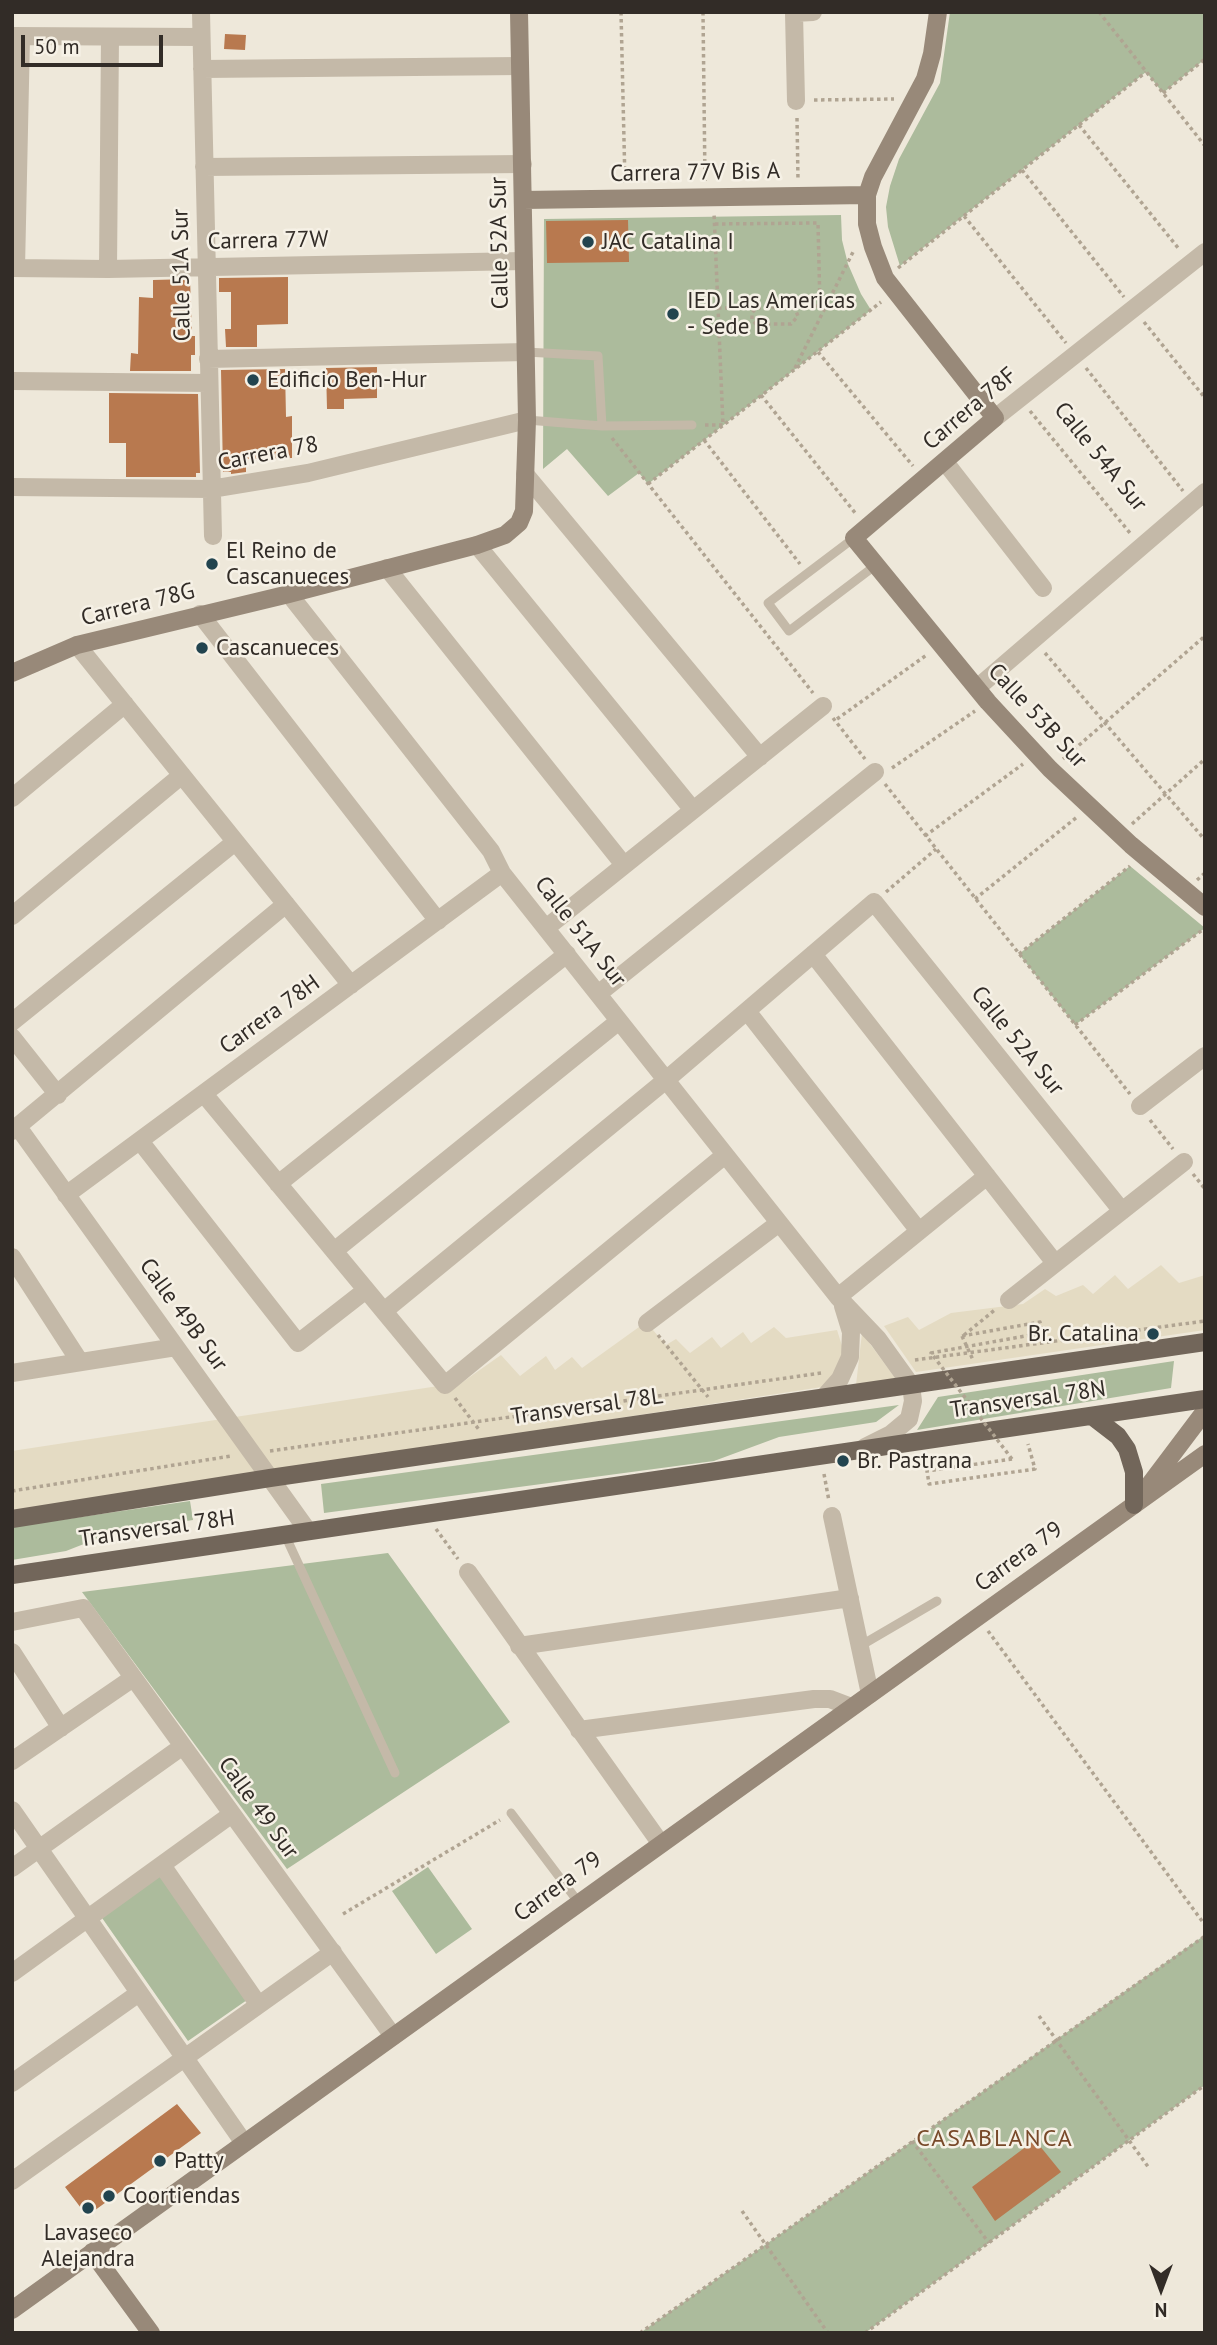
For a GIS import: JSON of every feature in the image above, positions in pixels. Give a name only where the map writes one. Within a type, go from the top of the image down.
[{"type":"main road","name":"Transversal 78N","points":[[911,1385],[1205,1342]]},
{"type":"main road","name":"Transversal 78L","points":[[270,1478],[911,1385]]},
{"type":"main road","name":"Transversal 78N","points":[[859,1450],[1205,1399]]},
{"type":"main road","points":[[1092,1416],[1118,1436],[1127,1450],[1134,1472],[1133,1505]]},
{"type":"main road","points":[[308,1531],[859,1450]]},
{"type":"main road","name":"Transversal 78H","points":[[12,1519],[270,1478]]},
{"type":"main road","name":"Transversal 78H","points":[[12,1575],[308,1531]]},
{"type":"street","name":"Calle 51A Sur","points":[[201,12],[213,536]]},
{"type":"street","name":"Calle 52A Sur","points":[[519,12],[527,420],[524,511],[519,523]]},
{"type":"street","points":[[796,101],[794,13],[813,12]]},
{"type":"street","points":[[938,12],[932,54],[925,79],[873,177],[867,195],[867,224],[873,247],[890,285],[995,418]]},
{"type":"street","points":[[14,268],[17,37],[201,37]]},
{"type":"street","points":[[108,269],[110,37]]},
{"type":"street","points":[[202,69],[520,66]]},
{"type":"street","points":[[204,167],[523,164]]},
{"type":"street","name":"Carrera 77V Bis A","points":[[523,200],[867,195]]},
{"type":"street","name":"Carrera 78F","points":[[861,533],[995,418],[1198,258]]},
{"type":"street","name":"Carrera 77W","points":[[14,268],[108,269],[524,261]]},
{"type":"street","points":[[208,359],[526,352]]},
{"type":"street","points":[[12,381],[208,383]]},
{"type":"street","name":"Carrera 78","points":[[12,487],[211,489],[308,473],[527,420]]},
{"type":"street","points":[[945,462],[1043,588]]},
{"type":"street","points":[[525,474],[760,757]]},
{"type":"street","points":[[982,695],[1033,639],[1205,492]]},
{"type":"street","name":"Carrera 78G","points":[[12,673],[77,645],[477,545],[505,535],[519,523]]},
{"type":"street","name":"Calle 53B Sur","points":[[861,533],[876,565],[982,695],[1036,754],[1120,835],[1205,907]]},
{"type":"street","points":[[477,545],[693,810]]},
{"type":"street","points":[[387,569],[624,865]]},
{"type":"street","name":"Calle 51A Sur","points":[[289,594],[491,851],[502,873],[838,1297],[878,1339],[911,1385]]},
{"type":"street","points":[[200,614],[438,921]]},
{"type":"street","points":[[77,645],[351,985]]},
{"type":"street","points":[[12,798],[125,704]]},
{"type":"street","points":[[546,928],[760,757],[829,713]]},
{"type":"street","points":[[598,994],[877,774]]},
{"type":"street","points":[[12,916],[182,775]]},
{"type":"street","points":[[12,1022],[235,842]]},
{"type":"street","name":"Carrera 78H","points":[[66,1195],[502,873]]},
{"type":"street","points":[[384,1311],[666,1080],[874,902]]},
{"type":"street","name":"Calle 52A Sur","points":[[874,902],[1122,1211]]},
{"type":"street","points":[[15,1129],[286,904]]},
{"type":"street","points":[[278,1184],[566,954]]},
{"type":"street","points":[[813,954],[1055,1264]]},
{"type":"street","points":[[747,1011],[919,1231]]},
{"type":"street","points":[[334,1251],[619,1021]]},
{"type":"street","points":[[12,1037],[58,1095]]},
{"type":"street","points":[[1140,1106],[1205,1056]]},
{"type":"street","points":[[204,1094],[445,1385],[725,1155]]},
{"type":"street","name":"Calle 49B Sur","points":[[15,1129],[66,1195],[308,1531]]},
{"type":"street","points":[[140,1141],[298,1343],[366,1290]]},
{"type":"street","points":[[1009,1300],[1184,1162]]},
{"type":"street","points":[[838,1297],[987,1176]]},
{"type":"street","points":[[647,1323],[779,1223]]},
{"type":"street","points":[[12,1257],[80,1362]]},
{"type":"street","name":"Calle 51A Sur","points":[[824,1397],[833,1389],[846,1369],[852,1345],[849,1320],[838,1297]]},
{"type":"street","points":[[12,1373],[176,1347]]},
{"type":"street","points":[[859,1450],[891,1434],[909,1419],[913,1401],[911,1385]]},
{"type":"street","name":"Carrera 79","points":[[1133,1505],[1205,1411]]},
{"type":"street","name":"Carrera 79","points":[[12,2310],[1205,1454]]},
{"type":"street","points":[[832,1516],[870,1694]]},
{"type":"street","points":[[467,1573],[661,1844]]},
{"type":"street","points":[[519,1646],[850,1598]]},
{"type":"street","name":"Calle 49 Sur","points":[[12,1622],[83,1608],[393,2036]]},
{"type":"street","points":[[12,1652],[61,1728]]},
{"type":"street","points":[[12,1761],[133,1678]]},
{"type":"street","points":[[579,1730],[814,1699],[830,1699],[851,1707]]},
{"type":"street","points":[[12,1868],[183,1746]]},
{"type":"street","points":[[12,1810],[244,2143]]},
{"type":"street","points":[[12,1973],[232,1814]]},
{"type":"street","points":[[162,1865],[258,2004]]},
{"type":"street","points":[[12,2180],[333,1952]]},
{"type":"street","points":[[12,2082],[139,1993]]},
{"type":"street","points":[[92,2252],[151,2333]]},
{"type":"lane","points":[[526,352],[598,356],[602,426]]},
{"type":"lane","points":[[527,420],[602,426],[692,425]]},
{"type":"lane","name":"Carrera 78F","points":[[861,533],[768,603],[789,631],[876,565]]},
{"type":"lane","points":[[285,1535],[395,1773]]},
{"type":"lane","points":[[860,1647],[937,1601]]},
{"type":"lane","points":[[511,1813],[579,1903]]},
{"type":"path","points":[[621,12],[626,199]]},
{"type":"path","points":[[703,12],[709,197],[715,224],[723,425]]},
{"type":"path","points":[[1099,12],[1205,146]]},
{"type":"path","points":[[1163,93],[1205,59]]},
{"type":"path","points":[[648,484],[818,352],[1022,170],[1146,72]]},
{"type":"path","points":[[799,196],[796,101],[915,98]]},
{"type":"path","points":[[1079,125],[1198,258]]},
{"type":"path","points":[[1022,170],[1205,398]]},
{"type":"path","points":[[715,224],[818,223],[820,306],[718,308]]},
{"type":"path","points":[[794,370],[867,224]]},
{"type":"path","points":[[756,308],[751,317],[756,324],[791,324],[798,316],[792,307]]},
{"type":"path","points":[[818,352],[924,479]]},
{"type":"path","points":[[761,395],[861,533]]},
{"type":"path","name":"Calle 54A Sur","points":[[1020,399],[1141,547]]},
{"type":"path","points":[[692,425],[723,425]]},
{"type":"path","points":[[602,426],[1205,1189]]},
{"type":"path","points":[[704,440],[807,573]]},
{"type":"path","points":[[1050,769],[1205,636]]},
{"type":"path","points":[[1033,639],[1205,840]]},
{"type":"path","points":[[829,713],[941,645]]},
{"type":"path","points":[[877,774],[982,695]]},
{"type":"path","points":[[925,836],[1036,754]]},
{"type":"path","points":[[1120,835],[1205,759]]},
{"type":"path","points":[[975,899],[1090,807]]},
{"type":"path","points":[[874,902],[936,849]]},
{"type":"path","points":[[1019,954],[1143,855]]},
{"type":"path","points":[[1075,1025],[1205,928]]},
{"type":"path","points":[[962,1336],[1009,1300]]},
{"type":"path","points":[[909,1361],[1205,1321]]},
{"type":"path","points":[[962,1336],[1040,1322],[1042,1333],[931,1353],[1012,1459],[927,1471],[929,1484],[1035,1469],[1026,1437]]},
{"type":"path","points":[[647,1323],[714,1404]]},
{"type":"path","points":[[962,1336],[979,1375]]},
{"type":"path","points":[[12,1491],[169,1465],[823,1373]]},
{"type":"path","points":[[445,1385],[486,1438]]},
{"type":"path","points":[[823,1471],[832,1516]]},
{"type":"path","points":[[426,1514],[467,1573]]},
{"type":"path","points":[[988,1631],[1205,1925]]},
{"type":"path","points":[[343,1914],[511,1813]]},
{"type":"path","points":[[640,2333],[1205,1936]]},
{"type":"path","points":[[1039,2016],[1149,2168]]},
{"type":"path","points":[[865,2333],[1205,2085]]},
{"type":"path","points":[[912,2141],[989,2243]]},
{"type":"path","points":[[741,2211],[828,2333]]},
{"type":"green space","points":[[950,12],[1205,12],[1205,59],[1163,93],[1146,72],[900,266],[888,227],[886,207],[890,186],[899,159],[940,83]]},
{"type":"green space","points":[[841,215],[842,240],[848,264],[871,310],[648,484],[639,473],[608,496],[567,449],[543,469],[544,219]]},
{"type":"green space","points":[[1130,866],[1205,928],[1075,1025],[1019,954]]},
{"type":"green space","points":[[1174,1361],[1171,1388],[917,1430],[938,1397]]},
{"type":"green space","points":[[899,1405],[876,1422],[779,1437],[714,1461],[324,1513],[321,1484]]},
{"type":"green space","points":[[190,1501],[193,1520],[112,1533],[66,1551],[12,1560],[12,1527]]},
{"type":"green space","points":[[388,1553],[510,1722],[287,1869],[82,1592]]},
{"type":"green space","points":[[428,1867],[472,1929],[436,1954],[392,1891]]},
{"type":"green space","points":[[159,1874],[247,2000],[188,2041],[100,1915]]},
{"type":"green space","points":[[1205,1935],[1205,2085],[865,2333],[640,2333]]},
{"type":"shaded area","points":[[1161,1265],[1179,1283],[1205,1275],[1205,1330],[916,1372],[884,1326],[908,1317],[919,1330],[951,1313],[1023,1304],[1045,1289],[1056,1296],[1083,1285],[1093,1294],[1115,1275],[1128,1289]]},
{"type":"shaded area","points":[[646,1322],[666,1345],[676,1339],[690,1353],[712,1337],[721,1348],[743,1332],[751,1343],[774,1327],[786,1338],[837,1330],[843,1349],[837,1371],[822,1387],[12,1511],[12,1451],[445,1385],[457,1386],[501,1355],[520,1376],[546,1356],[555,1370],[572,1357],[582,1368]]},
{"type":"shaded area","points":[[862,1333],[896,1379],[856,1385]]},
{"type":"building","points":[[225,34],[246,35],[245,50],[224,49]]},
{"type":"building","name":"JAC Catalina I","points":[[628,220],[629,262],[547,263],[546,221]]},
{"type":"building","points":[[288,277],[288,324],[257,325],[257,347],[226,347],[225,329],[231,329],[231,292],[219,292],[219,278]]},
{"type":"building","points":[[190,279],[192,336],[195,336],[195,355],[191,355],[191,371],[130,371],[131,353],[138,354],[139,297],[153,298],[153,280]]},
{"type":"building","points":[[377,367],[377,398],[344,399],[344,409],[327,409],[326,368]]},
{"type":"building","points":[[285,369],[286,417],[292,416],[292,458],[246,459],[246,472],[223,472],[221,370]]},
{"type":"building","points":[[109,393],[198,394],[200,473],[196,473],[196,477],[126,477],[126,443],[109,443]]},
{"type":"building","points":[[177,2104],[201,2133],[87,2216],[65,2187]]},
{"type":"building","points":[[1035,2140],[1061,2172],[995,2221],[972,2187]]},
{"type":"place","name":"JAC Catalina I","points":[[588,242]]},
{"type":"place","name":"IED Las Americas - Sede B","points":[[673,314]]},
{"type":"place","name":"Edificio Ben-Hur","points":[[253,380]]},
{"type":"place","name":"El Reino de Cascanueces","points":[[212,564]]},
{"type":"place","name":"Cascanueces","points":[[202,648]]},
{"type":"place","name":"Br. Catalina","points":[[1153,1334]]},
{"type":"place","name":"Br. Pastrana","points":[[843,1461]]},
{"type":"place","name":"Patty","points":[[160,2161]]},
{"type":"place","name":"Coortiendas","points":[[109,2196]]},
{"type":"place","name":"Lavaseco Alejandra","points":[[88,2208]]},
{"type":"district","name":"CASABLANCA","points":[[995,2139]]}]
